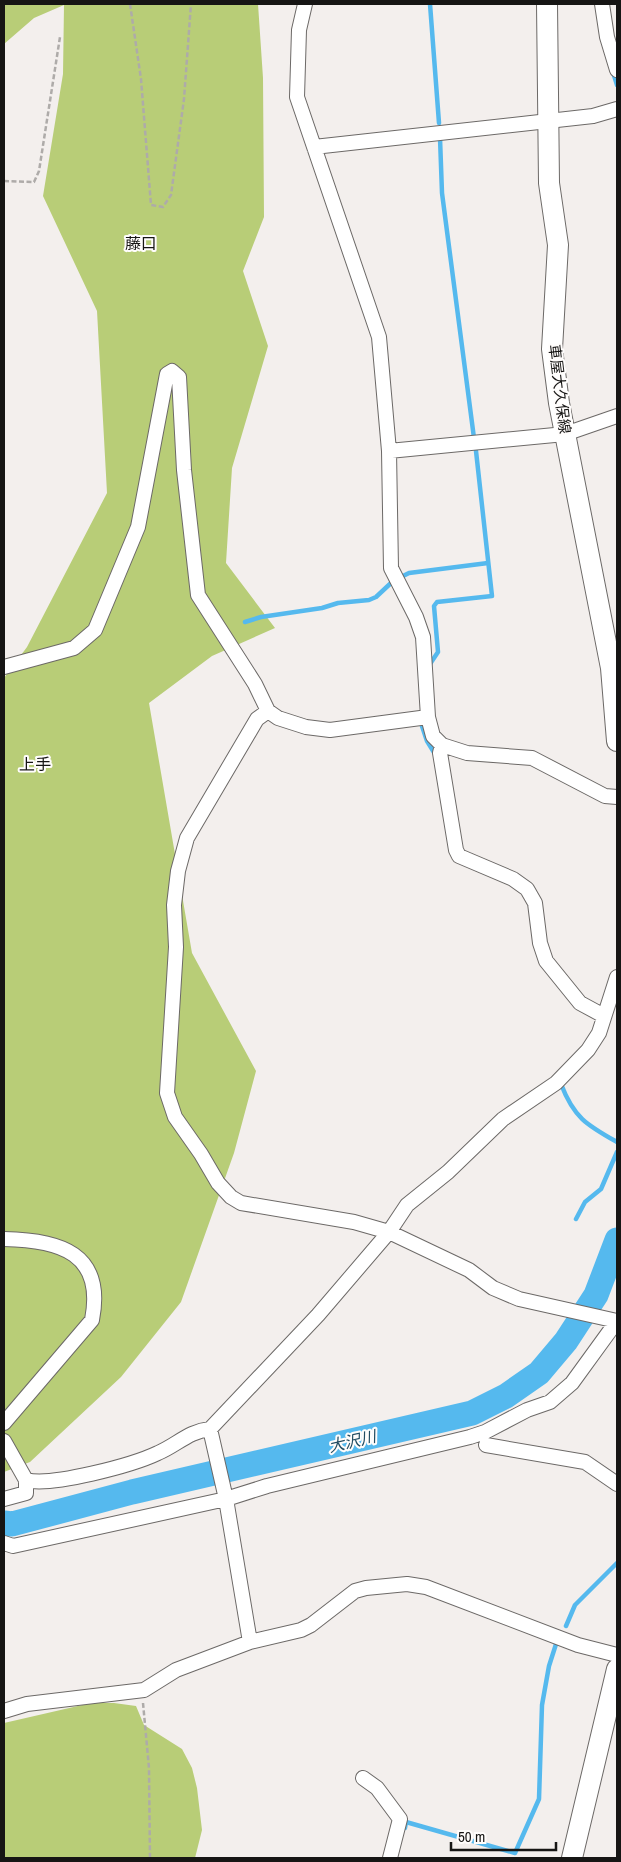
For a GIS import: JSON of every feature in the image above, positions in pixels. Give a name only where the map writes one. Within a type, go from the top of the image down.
[{"type":"main road","name":"車屋大久保線","points":[[547,4],[549,183],[558,245],[552,349],[565,434],[611,668],[617,742]]},
{"type":"main road","points":[[572,1858],[617,1669]]},
{"type":"street","points":[[305,4],[299,30],[297,97],[379,337],[389,451],[391,568],[416,617],[423,636],[428,717],[433,736],[442,745],[467,753],[532,758],[605,796],[617,797]]},
{"type":"street","points":[[602,4],[607,37],[617,70]]},
{"type":"street","points":[[314,147],[593,116],[617,109]]},
{"type":"street","points":[[4,667],[74,648],[95,630],[138,527],[167,374],[172,371],[179,377],[184,470],[198,595],[255,684],[268,711],[278,718],[306,727],[330,730],[428,717]]},
{"type":"street","points":[[389,451],[565,434],[617,416]]},
{"type":"street","points":[[7,1547],[470,1437],[527,1410],[550,1402],[572,1383],[614,1320],[519,1299],[493,1288],[468,1270],[389,1232],[354,1222],[252,1206],[231,1197],[218,1184],[202,1154],[175,1117],[167,1092],[176,947],[174,905],[178,871],[187,838],[257,719],[268,711]]},
{"type":"street","points":[[442,745],[440,753],[456,850],[459,856],[513,879],[527,889],[535,903],[540,943],[546,961],[580,1003],[604,1016]]},
{"type":"street","points":[[26,1480],[36,1483],[54,1482],[143,1459],[160,1453],[196,1430],[210,1429],[305,1329],[389,1232],[407,1205],[448,1172],[503,1119],[556,1083],[588,1050],[599,1033],[617,977]]},
{"type":"street","points":[[4,1239],[50,1243],[74,1254],[88,1269],[95,1284],[96,1301],[92,1320],[4,1423]]},
{"type":"street","points":[[210,1429],[225,1495],[250,1642]]},
{"type":"street","points":[[4,1441],[26,1480],[26,1493],[4,1499]]},
{"type":"street","points":[[486,1445],[585,1462],[617,1484]]},
{"type":"street","points":[[4,1711],[27,1704],[144,1690],[176,1670],[250,1642],[301,1630],[311,1625],[355,1591],[366,1588],[407,1584],[426,1588],[578,1645],[617,1655]]},
{"type":"street","points":[[363,1778],[377,1788],[400,1819],[390,1858]]},
{"type":"path","points":[[130,4],[141,79],[151,205],[163,207],[171,195],[184,99],[191,4]]},
{"type":"path","points":[[4,181],[34,182],[39,171],[60,37]]},
{"type":"path","points":[[136,1691],[144,1705],[149,1768],[150,1858]]},
{"type":"green space","points":[[4,4],[258,4],[263,78],[264,217],[243,271],[268,346],[232,468],[226,563],[275,628],[212,656],[149,703],[192,953],[256,1071],[234,1153],[181,1302],[121,1377],[30,1462],[4,1472],[4,678],[27,647],[107,493],[97,311],[43,196],[63,74],[64,5],[34,18],[4,44]]},
{"type":"green space","points":[[91,1703],[114,1703],[136,1706],[144,1725],[182,1749],[192,1768],[197,1788],[202,1830],[195,1858],[4,1858],[4,1723]]},
{"type":"waterway","points":[[430,4],[439,123]]},
{"type":"waterway","points":[[613,72],[617,85]]},
{"type":"waterway","points":[[440,138],[442,193],[474,438]]},
{"type":"waterway","points":[[430,664],[438,652],[434,606],[437,602],[492,596],[476,451]]},
{"type":"waterway","points":[[401,577],[409,573],[488,563]]},
{"type":"waterway","points":[[245,622],[261,617],[322,608],[338,603],[369,600],[376,597],[391,583]]},
{"type":"waterway","points":[[421,723],[427,741],[435,754]]},
{"type":"waterway","points":[[561,1084],[577,1113],[597,1131],[617,1142]]},
{"type":"waterway","points":[[576,1219],[585,1202],[601,1189],[617,1152]]},
{"type":"waterway","name":"大沢川","points":[[4,1523],[12,1524],[132,1492],[472,1413],[506,1396],[539,1373],[566,1341],[596,1295],[617,1240]]},
{"type":"waterway","points":[[566,1626],[575,1605],[617,1563]]},
{"type":"waterway","points":[[405,1828],[406,1822],[515,1853],[539,1799],[542,1705],[549,1666],[557,1641]]},
{"type":"district","name":"藤口","points":[[141,243]]},
{"type":"district","name":"上手","points":[[35,764]]}]
